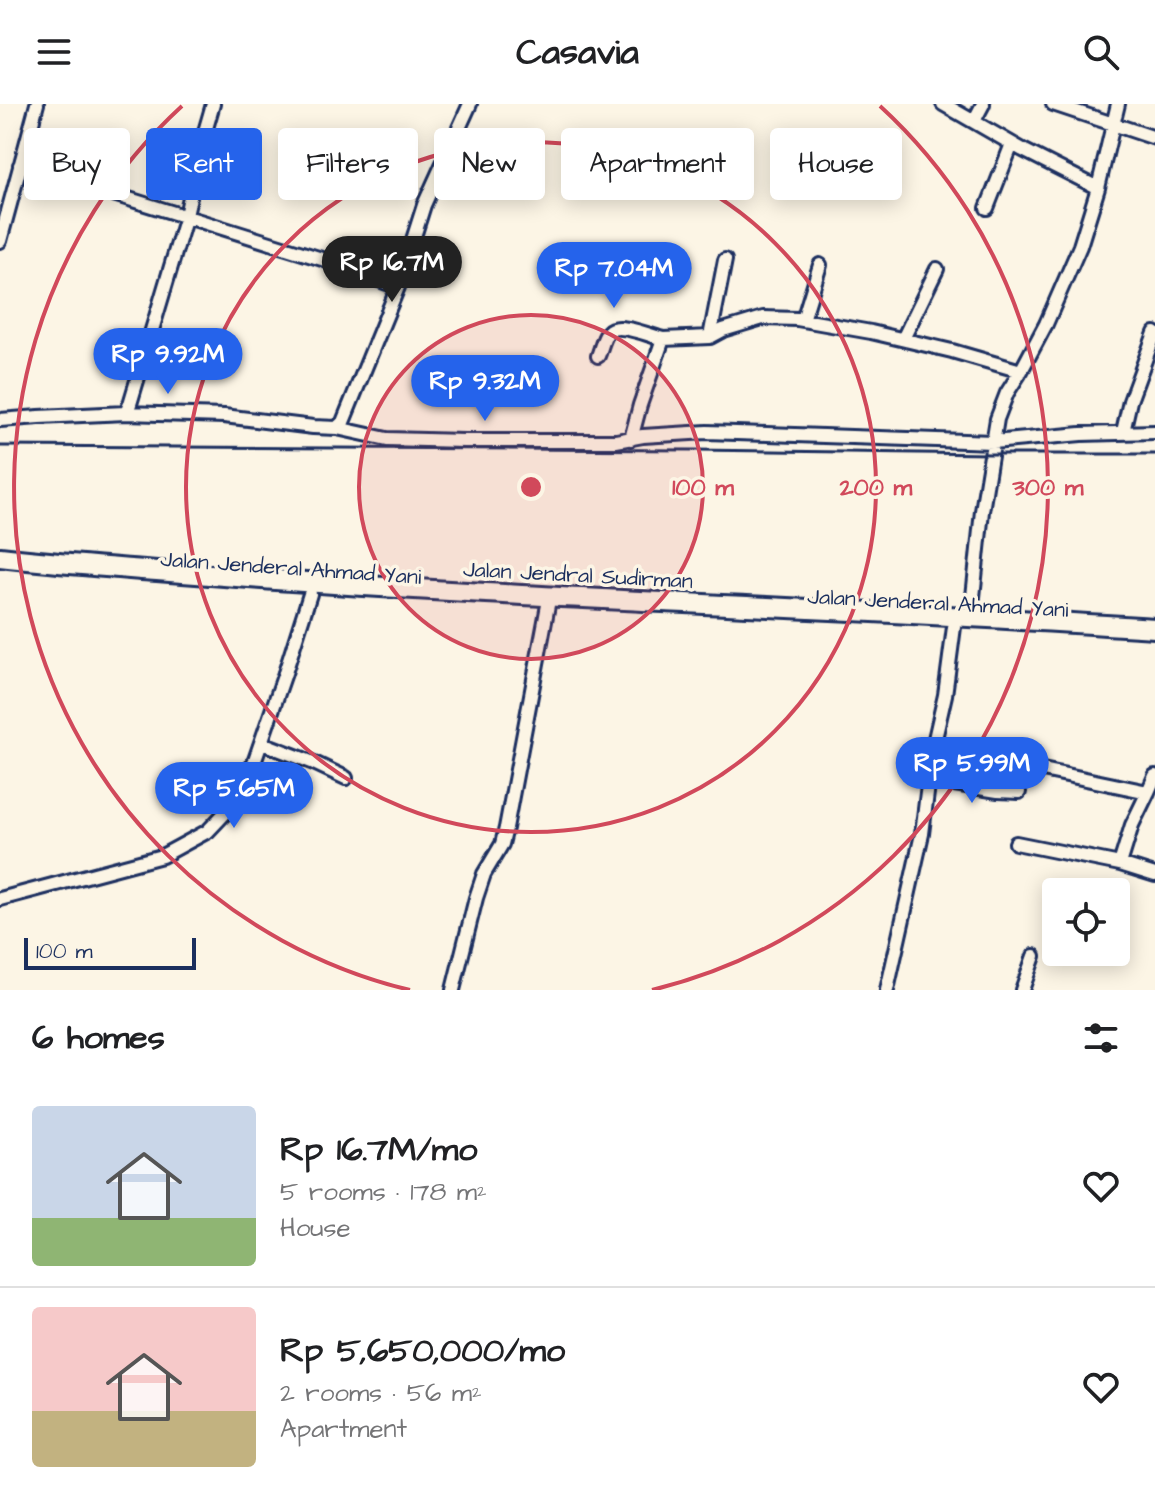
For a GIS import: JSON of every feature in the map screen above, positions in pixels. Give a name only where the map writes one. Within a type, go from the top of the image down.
[{"type":"highway","name":"Jalan Jendral Sudirman","points":[[0,557],[345,586],[971,616],[1155,628]]},
{"type":"highway","name":"Jalan Jenderal Ahmad Yani","points":[[0,569],[310,594],[1155,639]]},
{"type":"street","points":[[0,241],[6,199],[20,165],[37,104]]},
{"type":"street","points":[[126,413],[186,216],[213,104]]},
{"type":"street","points":[[337,428],[343,422],[398,287],[424,205],[470,104]]},
{"type":"street","points":[[943,104],[1098,188]]},
{"type":"street","points":[[974,121],[983,104]]},
{"type":"street","points":[[1053,104],[1155,138]]},
{"type":"street","points":[[971,616],[982,511],[997,419],[1007,393],[1065,283],[1080,246],[1118,104]]},
{"type":"street","points":[[987,208],[1012,144]]},
{"type":"street","points":[[20,165],[325,260],[398,287]]},
{"type":"street","points":[[710,337],[725,260]]},
{"type":"street","points":[[803,320],[820,265]]},
{"type":"street","points":[[903,339],[937,269]]},
{"type":"street","points":[[598,356],[608,331],[614,328],[663,339],[710,337],[763,318],[777,317],[903,339],[1021,371]]},
{"type":"street","points":[[1123,432],[1130,401],[1155,333]]},
{"type":"street","points":[[631,439],[663,339]]},
{"type":"street","points":[[0,420],[126,413],[224,416],[337,428],[387,439],[616,441],[707,432],[993,442],[1155,432]]},
{"type":"street","points":[[0,899],[162,856],[208,831],[237,797],[262,743],[310,594]]},
{"type":"street","points":[[453,990],[476,898],[484,874],[502,844],[506,828],[548,605]]},
{"type":"street","points":[[887,990],[922,834],[932,752],[945,695],[954,627]]},
{"type":"street","points":[[262,743],[346,778]]},
{"type":"street","points":[[932,752],[1033,768],[1148,792]]},
{"type":"street","points":[[1120,864],[1132,825],[1155,776]]},
{"type":"street","points":[[929,780],[1019,792]]},
{"type":"street","points":[[1016,843],[1120,864],[1155,875]]},
{"type":"street","points":[[1022,990],[1034,956]]},
{"type":"railway","points":[[0,446],[1155,454]]}]
